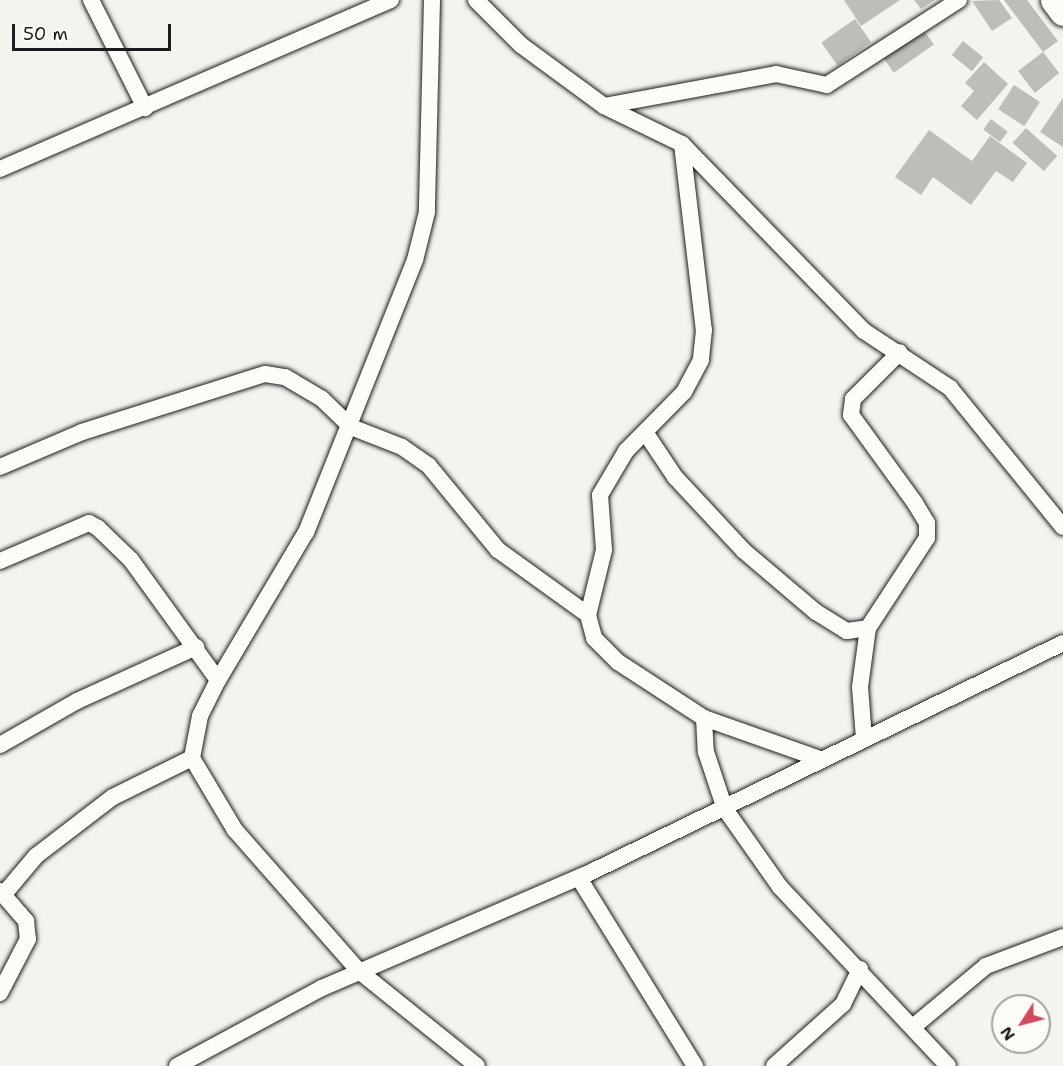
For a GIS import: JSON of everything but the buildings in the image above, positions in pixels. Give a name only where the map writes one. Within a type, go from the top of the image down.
[{"type":"main road","points":[[1054,0],[1063,12]]},
{"type":"street","points":[[91,0],[145,108]]},
{"type":"street","points":[[0,169],[391,0]]},
{"type":"street","points":[[432,0],[427,212],[386,342],[306,532],[218,680],[200,716],[192,758],[235,830],[359,970],[477,1066]]},
{"type":"street","points":[[476,0],[521,45],[604,106],[682,144],[864,331],[900,352],[950,388],[1063,527]]},
{"type":"street","points":[[604,106],[776,74],[827,85],[959,0]]},
{"type":"street","points":[[682,144],[704,330],[701,360],[684,392],[626,451],[600,495],[604,550],[588,615],[594,638],[618,662],[704,718],[820,759]]},
{"type":"street","points":[[864,739],[860,687],[868,628],[927,538],[927,523],[915,503],[851,415],[853,399],[900,352]]},
{"type":"street","points":[[0,467],[82,432],[170,409],[265,374],[285,377],[322,399],[351,427],[402,447],[429,466],[498,550],[588,615]]},
{"type":"street","points":[[645,432],[675,477],[744,550],[816,612],[847,631],[868,628]]},
{"type":"street","points":[[0,561],[89,523],[98,528],[131,560],[218,680]]},
{"type":"street","points":[[177,1066],[359,970],[579,878],[1063,643]]},
{"type":"street","points":[[0,745],[77,701],[196,647]]},
{"type":"street","points":[[704,718],[706,752],[725,809],[780,887],[860,969],[948,1066]]},
{"type":"street","points":[[0,993],[28,939],[26,921],[2,892],[36,856],[113,797],[192,758]]},
{"type":"street","points":[[579,878],[695,1066]]},
{"type":"street","points":[[913,1027],[986,966],[1063,936]]},
{"type":"street","points":[[774,1066],[843,1004],[860,969]]}]
